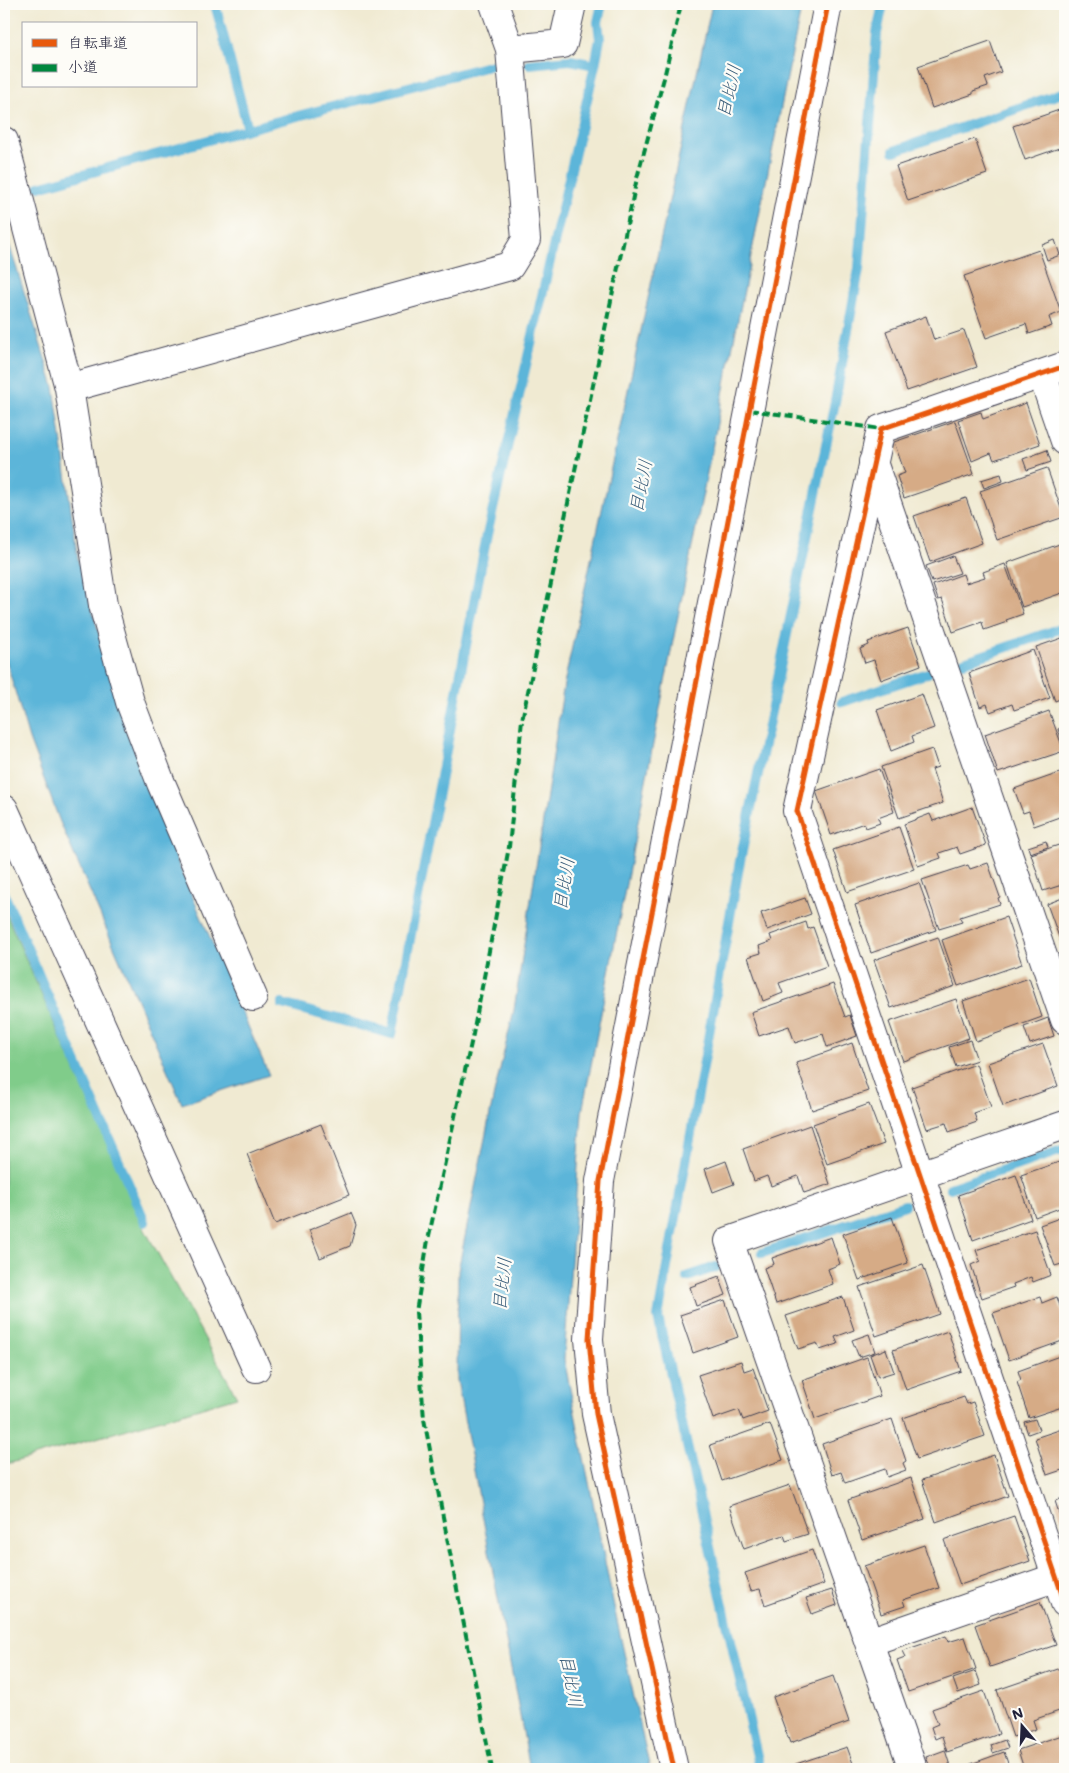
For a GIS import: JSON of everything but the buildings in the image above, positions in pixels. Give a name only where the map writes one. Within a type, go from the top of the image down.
[{"type":"street","points":[[69,388],[510,266],[526,240],[510,49],[494,4]]},
{"type":"street","points":[[510,49],[563,44],[572,4]]},
{"type":"street","points":[[674,1769],[596,1414],[589,1339],[600,1181],[828,4]]},
{"type":"street","points":[[4,141],[69,388],[103,605],[130,702],[161,783],[253,997]]},
{"type":"street","points":[[1065,441],[1054,370],[880,429],[797,811],[1065,1603]]},
{"type":"street","points":[[873,462],[1065,1020]]},
{"type":"street","points":[[4,809],[256,1368]]},
{"type":"street","points":[[913,1769],[729,1241],[1065,1125]]},
{"type":"street","points":[[869,1642],[1057,1577]]},
{"type":"green space","points":[[4,909],[145,1230],[237,1397],[4,1465]]},
{"type":"water","name":"目比川","points":[[712,4],[802,4],[673,641],[582,1112],[564,1359],[617,1621],[650,1769],[530,1769],[457,1380],[458,1271],[494,1094],[514,1010],[564,684]]},
{"type":"water","points":[[4,228],[54,387],[78,560],[123,718],[173,851],[269,1075],[182,1104],[60,822],[29,739],[4,653]]},
{"type":"waterway","points":[[215,4],[248,129],[496,64]]},
{"type":"waterway","points":[[282,1004],[392,1034],[487,535],[595,65],[600,39],[598,22],[602,4]]},
{"type":"waterway","points":[[760,1769],[658,1317],[740,861],[835,402],[859,269],[877,33],[883,4]]},
{"type":"waterway","points":[[529,64],[570,60],[595,65]]},
{"type":"waterway","points":[[894,151],[1065,92]]},
{"type":"waterway","points":[[39,187],[248,129]]},
{"type":"waterway","points":[[964,662],[1065,627]]},
{"type":"waterway","points":[[842,702],[928,673]]},
{"type":"waterway","points":[[4,894],[145,1222]]},
{"type":"waterway","points":[[950,1188],[1065,1149]]},
{"type":"waterway","points":[[762,1253],[905,1205]]},
{"type":"waterway","points":[[687,1277],[716,1267]]},
{"type":"marked path","points":[[492,1769],[424,1419],[416,1312],[428,1240],[473,1034],[509,847],[522,720],[637,178],[664,78],[681,4]]},
{"type":"marked path","points":[[750,410],[881,429]]},
{"type":"cycle path","points":[[674,1769],[596,1414],[589,1339],[600,1181],[828,4]]},
{"type":"cycle path","points":[[1065,366],[881,429],[797,811],[1065,1603]]}]
